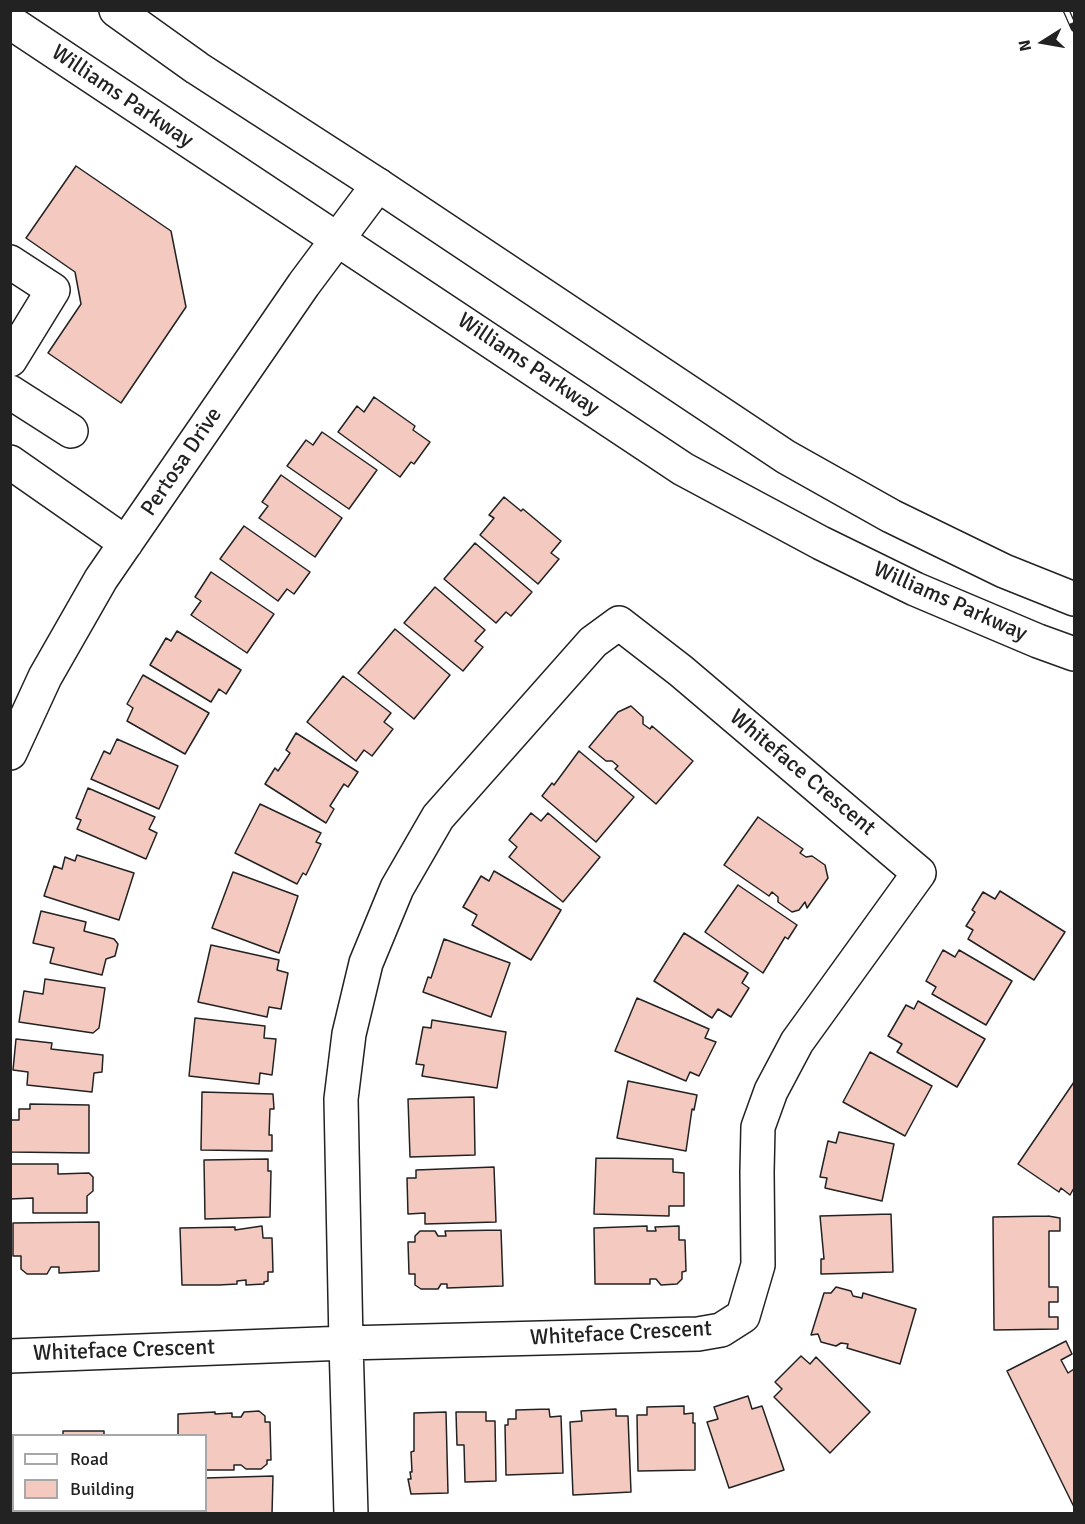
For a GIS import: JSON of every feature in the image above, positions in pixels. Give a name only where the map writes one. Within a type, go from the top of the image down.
[{"type":"street","points":[[116,10],[197,68],[378,185],[786,457],[891,516],[1004,572],[1074,598]]},
{"type":"street","name":"Williams Parkway","points":[[10,22],[683,469],[821,543],[915,589],[1074,654]]},
{"type":"street","name":"Pertosa Drive","points":[[10,753],[45,676],[101,579],[304,284],[378,185]]},
{"type":"street","points":[[10,262],[53,290],[10,360]]},
{"type":"street","points":[[10,392],[71,431]]},
{"type":"street","points":[[14,472],[126,543]]},
{"type":"street","name":"Whiteface Crescent","points":[[10,1356],[346,1343],[698,1334],[721,1330],[743,1316],[758,1265],[758,1127],[771,1091],[797,1042],[919,873],[681,671],[619,623],[592,642],[438,817],[397,888],[366,963],[349,1034],[341,1099],[346,1343]]},
{"type":"street","points":[[346,1343],[351,1514]]},
{"type":"building","points":[[76,166],[171,231],[186,307],[121,403],[48,353],[81,304],[75,272],[26,238]]},
{"type":"building","points":[[374,397],[415,426],[413,430],[430,442],[414,464],[411,462],[400,477],[338,432],[357,406],[364,412]]},
{"type":"building","points":[[322,432],[377,470],[349,509],[287,466],[306,440],[313,445]]},
{"type":"building","points":[[281,475],[342,518],[315,557],[259,518],[268,506],[262,502]]},
{"type":"building","points":[[504,497],[521,511],[523,509],[561,541],[551,553],[559,559],[538,584],[480,535],[494,518],[489,515]]},
{"type":"building","points":[[244,526],[310,572],[294,594],[287,589],[278,601],[220,559]]},
{"type":"building","points":[[475,543],[532,592],[511,616],[506,612],[496,623],[444,579]]},
{"type":"building","points":[[211,572],[274,614],[247,653],[191,615],[201,601],[195,597]]},
{"type":"building","points":[[435,587],[485,630],[475,641],[483,647],[463,671],[404,623]]},
{"type":"building","points":[[395,629],[450,675],[414,719],[358,673]]},
{"type":"building","points":[[177,631],[241,670],[226,694],[219,689],[211,702],[150,665],[166,638],[171,641]]},
{"type":"building","points":[[143,675],[209,713],[185,754],[127,721],[133,708],[127,704]]},
{"type":"building","points":[[343,676],[391,713],[384,722],[393,729],[372,756],[364,750],[356,761],[307,722]]},
{"type":"building","points":[[631,706],[643,717],[643,724],[650,729],[652,726],[693,761],[656,804],[615,769],[618,766],[612,761],[606,761],[589,747],[618,712]]},
{"type":"building","points":[[296,733],[358,772],[348,787],[344,784],[330,806],[334,809],[326,823],[265,784],[275,768],[278,771],[290,753],[286,750]]},
{"type":"building","points":[[117,739],[178,766],[159,809],[91,779],[104,751],[110,754]]},
{"type":"building","points":[[579,751],[634,797],[596,842],[542,796],[552,783],[554,785]]},
{"type":"building","points":[[88,788],[155,817],[149,829],[157,833],[146,859],[77,829],[81,820],[76,818]]},
{"type":"building","points":[[260,804],[321,833],[316,842],[321,844],[306,875],[303,873],[297,884],[235,853]]},
{"type":"building","points":[[531,813],[541,821],[548,813],[600,857],[563,902],[509,857],[517,847],[509,840]]},
{"type":"building","points":[[758,817],[803,849],[800,853],[806,857],[812,856],[825,865],[828,878],[807,908],[805,902],[799,910],[792,912],[778,902],[778,897],[772,892],[769,896],[724,865]]},
{"type":"building","points":[[77,855],[134,873],[119,920],[44,896],[54,866],[62,869],[65,857],[75,861]]},
{"type":"building","points":[[494,871],[561,910],[531,960],[472,925],[477,915],[463,907],[481,876],[489,881]]},
{"type":"building","points":[[233,872],[298,896],[279,953],[212,928]]},
{"type":"building","points":[[738,885],[797,925],[788,939],[785,937],[763,973],[705,932]]},
{"type":"building","points":[[1000,891],[1065,932],[1034,980],[968,939],[973,930],[966,926],[983,892],[995,899]]},
{"type":"building","points":[[41,911],[86,922],[84,931],[114,939],[118,944],[115,956],[106,959],[102,975],[50,963],[54,948],[33,943]]},
{"type":"building","points":[[684,933],[748,973],[742,983],[749,988],[731,1017],[718,1009],[712,1018],[654,981]]},
{"type":"building","points":[[444,939],[510,963],[491,1017],[423,992],[428,977],[431,978]]},
{"type":"building","points":[[211,945],[279,960],[277,970],[288,973],[281,1009],[269,1007],[267,1017],[198,1002]]},
{"type":"building","points":[[943,950],[955,957],[959,950],[1012,981],[986,1025],[932,994],[936,987],[926,981]]},
{"type":"building","points":[[45,979],[105,988],[99,1028],[93,1033],[19,1022],[24,991],[43,994]]},
{"type":"building","points":[[637,998],[709,1029],[705,1038],[716,1042],[699,1076],[690,1072],[686,1081],[615,1051]]},
{"type":"building","points":[[918,1001],[985,1039],[957,1087],[897,1052],[902,1044],[888,1036],[906,1005],[914,1009]]},
{"type":"building","points":[[195,1018],[265,1026],[264,1038],[276,1039],[272,1075],[260,1073],[259,1084],[189,1076]]},
{"type":"building","points":[[432,1020],[506,1032],[497,1088],[422,1076],[424,1065],[416,1064],[423,1027],[431,1028]]},
{"type":"building","points":[[16,1039],[52,1043],[51,1049],[103,1055],[102,1072],[94,1073],[92,1092],[27,1085],[28,1072],[13,1070]]},
{"type":"building","points":[[870,1052],[932,1086],[905,1136],[843,1102]]},
{"type":"building","points":[[628,1081],[697,1095],[694,1110],[692,1109],[686,1151],[617,1138]]},
{"type":"building","points":[[1074,1082],[1074,1188],[1070,1195],[1061,1188],[1059,1192],[1018,1164]]},
{"type":"building","points":[[202,1092],[273,1094],[274,1109],[270,1109],[269,1135],[272,1135],[272,1151],[201,1150]]},
{"type":"building","points":[[474,1097],[475,1155],[410,1157],[408,1099]]},
{"type":"building","points":[[30,1104],[89,1105],[89,1153],[10,1152],[10,1120],[19,1120],[19,1109],[30,1109]]},
{"type":"building","points":[[839,1132],[894,1144],[882,1201],[825,1188],[827,1178],[820,1177],[828,1141],[836,1143]]},
{"type":"building","points":[[596,1158],[673,1159],[673,1172],[684,1173],[684,1206],[669,1206],[669,1216],[594,1214]]},
{"type":"building","points":[[268,1159],[268,1171],[271,1171],[270,1217],[205,1219],[204,1160]]},
{"type":"building","points":[[10,1164],[58,1164],[58,1174],[89,1173],[93,1177],[93,1191],[87,1196],[87,1213],[33,1213],[33,1198],[10,1199]]},
{"type":"building","points":[[494,1167],[496,1222],[425,1224],[425,1213],[408,1214],[407,1178],[416,1178],[416,1170]]},
{"type":"building","points":[[891,1214],[893,1272],[821,1274],[821,1259],[824,1259],[820,1216]]},
{"type":"building","points":[[1048,1216],[1060,1218],[1060,1231],[1049,1231],[1049,1287],[1058,1287],[1058,1302],[1049,1302],[1049,1317],[1058,1317],[1058,1329],[994,1330],[993,1217]]},
{"type":"building","points":[[99,1222],[99,1271],[59,1273],[59,1267],[51,1267],[47,1274],[27,1274],[21,1269],[21,1256],[13,1256],[13,1223]]},
{"type":"building","points":[[262,1226],[263,1238],[272,1238],[273,1272],[268,1272],[268,1281],[264,1284],[246,1285],[246,1280],[237,1281],[237,1284],[182,1285],[180,1228],[235,1227],[235,1230]]},
{"type":"building","points":[[647,1226],[647,1231],[656,1231],[655,1227],[679,1226],[679,1240],[685,1240],[686,1271],[682,1272],[682,1279],[677,1284],[661,1285],[656,1279],[650,1279],[650,1284],[595,1284],[594,1228]]},
{"type":"building","points":[[501,1230],[503,1286],[447,1288],[447,1284],[441,1284],[438,1289],[421,1289],[415,1285],[415,1274],[409,1274],[408,1242],[415,1242],[415,1236],[420,1231],[435,1231],[438,1236],[446,1236],[445,1231]]},
{"type":"building","points":[[836,1287],[851,1291],[853,1296],[862,1298],[863,1293],[916,1309],[900,1364],[847,1348],[848,1344],[841,1343],[836,1346],[821,1342],[818,1334],[811,1335],[824,1293],[831,1293]]},
{"type":"building","points":[[1066,1341],[1072,1354],[1061,1360],[1068,1373],[1074,1369],[1074,1507],[1007,1371]]},
{"type":"building","points":[[801,1356],[810,1364],[816,1357],[870,1412],[830,1453],[774,1397],[782,1389],[775,1382]]},
{"type":"building","points":[[748,1396],[752,1409],[762,1406],[784,1470],[729,1488],[707,1422],[718,1419],[714,1407]]},
{"type":"building","points":[[684,1406],[684,1414],[693,1413],[693,1423],[695,1423],[695,1470],[638,1471],[637,1415],[647,1415],[647,1407]]},
{"type":"building","points":[[549,1409],[550,1417],[561,1416],[563,1473],[506,1475],[505,1425],[508,1425],[508,1419],[516,1419],[516,1410]]},
{"type":"building","points":[[616,1409],[616,1416],[628,1416],[631,1492],[573,1495],[570,1422],[582,1421],[581,1411]]},
{"type":"building","points":[[259,1411],[265,1416],[265,1422],[270,1422],[271,1460],[267,1460],[267,1464],[261,1469],[246,1469],[241,1465],[234,1465],[234,1470],[207,1470],[207,1434],[178,1434],[178,1414],[215,1412],[215,1414],[232,1413],[232,1417],[241,1417],[244,1412]]},
{"type":"building","points":[[446,1412],[448,1493],[411,1494],[408,1479],[411,1479],[411,1452],[414,1451],[414,1413]]},
{"type":"building","points":[[456,1412],[486,1412],[486,1421],[495,1421],[496,1481],[465,1482],[464,1445],[457,1445]]},
{"type":"building","points":[[63,1431],[104,1431],[104,1434],[63,1434]]},
{"type":"building","points":[[273,1476],[272,1514],[203,1514],[207,1512],[207,1478]]},
{"type":"building","points":[[18,1512],[99,1512],[99,1514],[18,1514]]},
{"type":"railway","points":[[1066,10],[1074,28]]}]
